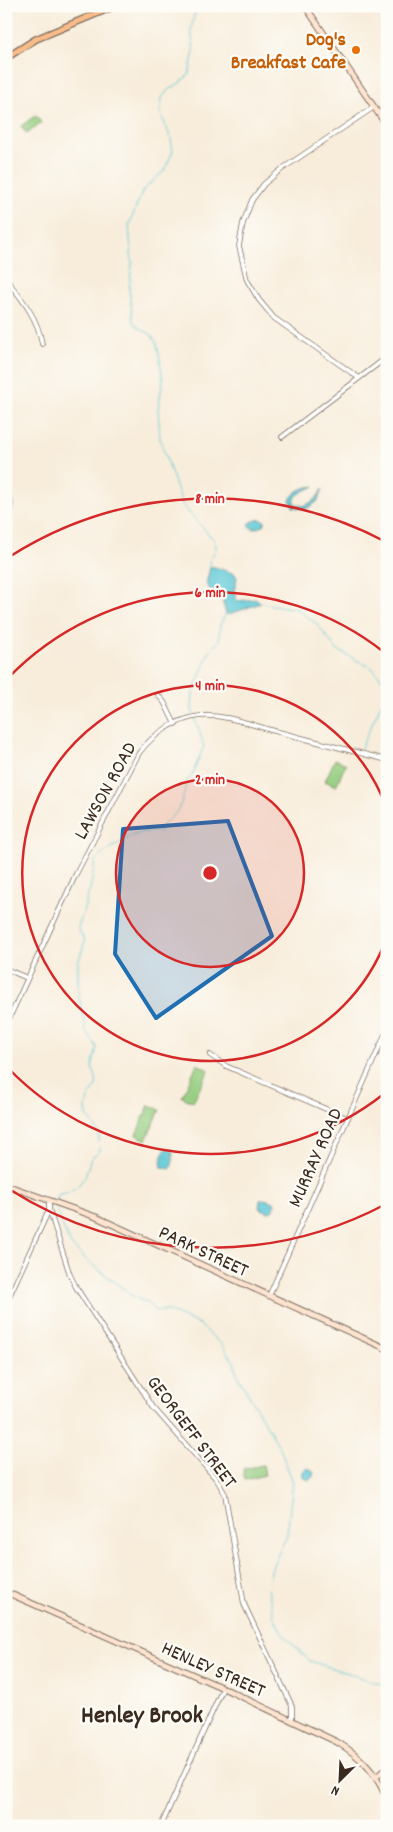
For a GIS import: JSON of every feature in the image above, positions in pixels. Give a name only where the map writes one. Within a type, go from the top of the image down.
[{"type":"main road","points":[[6,58],[36,39],[115,6]]},
{"type":"street","points":[[305,6],[387,126]]},
{"type":"street","points":[[359,378],[274,318],[259,300],[247,280],[239,246],[243,223],[252,200],[264,184],[282,168],[374,107]]},
{"type":"street","points":[[6,279],[28,308],[40,332],[42,344]]},
{"type":"street","points":[[282,437],[387,357]]},
{"type":"street","points":[[158,695],[164,702],[175,724]]},
{"type":"street","name":"LAWSON ROAD","points":[[6,1025],[76,874],[139,753],[147,742],[175,724],[201,716],[228,718],[387,760]]},
{"type":"street","points":[[6,969],[27,978]]},
{"type":"street","name":"MURRAY ROAD","points":[[269,1296],[387,1030]]},
{"type":"street","points":[[210,1055],[226,1066],[347,1118]]},
{"type":"street","name":"PARK STREET","points":[[6,1185],[96,1217],[387,1349]]},
{"type":"street","name":"GEORGEFF STREET","points":[[49,1200],[70,1275],[76,1287],[153,1407],[217,1480],[226,1494],[244,1604],[292,1706],[292,1719]]},
{"type":"street","points":[[6,1303],[50,1209]]},
{"type":"street","name":"HENLEY STREET","points":[[6,1592],[292,1719],[354,1752],[376,1777],[387,1799]]},
{"type":"street","points":[[161,1826],[224,1688]]},
{"type":"street","points":[[376,1777],[387,1768]]},
{"type":"highlighted area","points":[[228,821],[272,936],[156,1018],[115,954],[123,829]]},
{"type":"green space","points":[[36,115],[41,123],[27,134],[21,126]]},
{"type":"green space","points":[[335,759],[346,764],[336,786],[325,781]]},
{"type":"green space","points":[[197,1064],[209,1070],[193,1102],[182,1097]]},
{"type":"green space","points":[[149,1105],[160,1110],[146,1140],[136,1135]]},
{"type":"green space","points":[[263,1465],[265,1475],[245,1480],[243,1469]]},
{"type":"water","points":[[6,482],[12,488],[13,507],[11,511],[6,511],[8,493]]},
{"type":"water","points":[[315,486],[298,495],[295,504],[304,506],[315,500],[323,489],[317,502],[306,509],[293,507],[290,500],[297,491]]},
{"type":"water","points":[[260,519],[265,521],[263,526],[253,529],[249,526],[251,522]]},
{"type":"water","points":[[210,567],[235,574],[237,578],[234,591],[237,601],[257,599],[261,603],[226,614],[222,600],[213,594],[206,584]]},
{"type":"water","points":[[167,1148],[172,1149],[173,1162],[170,1169],[161,1165],[161,1159]]},
{"type":"water","points":[[264,1199],[274,1202],[275,1205],[272,1211],[269,1212],[259,1208],[260,1200]]},
{"type":"water","points":[[308,1468],[314,1474],[308,1480],[302,1474]]},
{"type":"waterway","points":[[196,6],[191,30],[194,50],[189,75],[166,92],[162,98],[160,112],[171,139],[173,151],[164,171],[143,190],[129,225],[132,264],[129,288],[133,321],[139,328],[151,334],[157,344],[163,380],[158,409],[160,440],[183,506],[214,540],[216,547],[215,553],[211,555],[210,567]]},
{"type":"waterway","points":[[261,603],[297,609],[317,624],[337,650],[372,668],[383,680],[387,680]]},
{"type":"waterway","points":[[57,1202],[58,1195],[78,1186],[85,1176],[91,1158],[100,1151],[97,1130],[86,1113],[87,1101],[96,1086],[92,1068],[97,1047],[86,1031],[78,991],[78,963],[85,941],[78,929],[91,885],[95,861],[102,854],[129,837],[143,832],[160,831],[180,807],[187,780],[192,775],[204,746],[192,709],[193,693],[208,654],[219,640],[220,624],[226,614]]},
{"type":"waterway","points":[[361,748],[387,691]]},
{"type":"waterway","points":[[56,1206],[71,1245],[89,1262],[134,1297],[148,1303],[155,1311],[168,1311],[199,1324],[221,1344],[234,1362],[238,1377],[280,1448],[293,1482],[287,1535],[272,1567],[269,1583]]},
{"type":"waterway","points":[[268,1589],[274,1617],[279,1627],[286,1638],[310,1661],[387,1686]]},
{"type":"place","name":"Dog's Breakfast Cafe","points":[[356,50]]},
{"type":"district","name":"Henley Brook","points":[[142,1713]]}]
